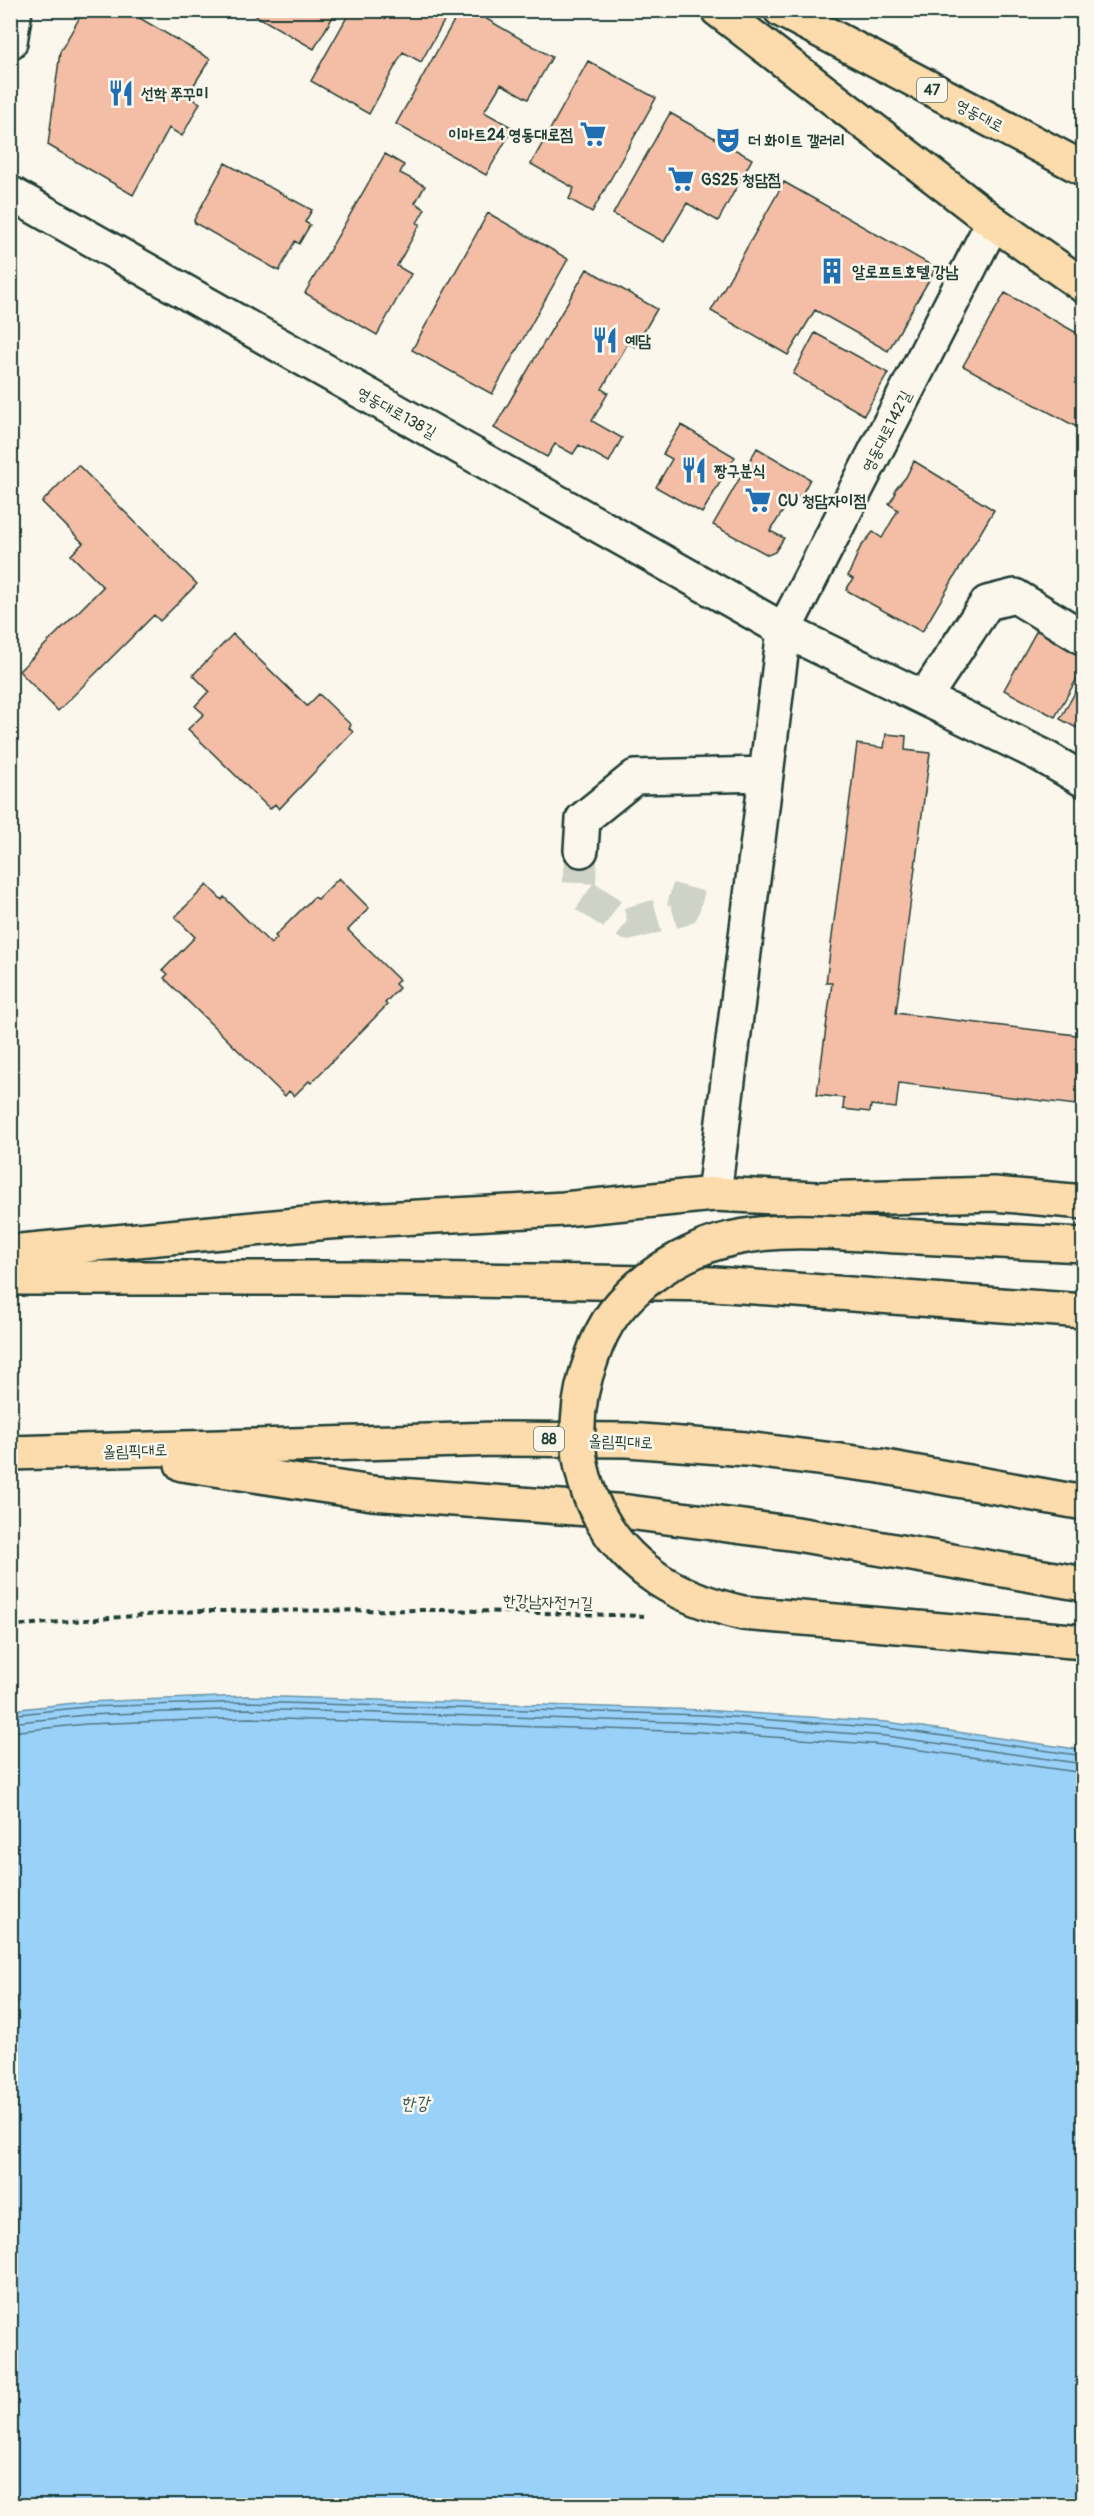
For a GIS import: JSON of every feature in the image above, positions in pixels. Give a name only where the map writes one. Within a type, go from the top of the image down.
[{"type":"main road","points":[[718,10],[993,222],[1083,286]]},
{"type":"main road","name":"영동대로","points":[[782,10],[1083,169]]},
{"type":"main road","points":[[10,1252],[328,1222],[564,1209],[714,1194],[817,1199],[994,1194],[1083,1202]]},
{"type":"main road","points":[[1083,1245],[826,1233],[774,1233],[736,1237],[697,1250],[662,1269],[634,1290],[613,1314],[597,1343],[584,1376],[578,1410],[577,1448],[585,1482],[598,1514],[617,1540],[637,1562],[659,1580],[711,1605],[743,1612],[1083,1642]]},
{"type":"main road","points":[[10,1278],[349,1278],[714,1284],[1083,1311]]},
{"type":"main road","name":"올림픽대로","points":[[10,1453],[495,1439],[628,1440],[746,1449],[880,1466],[1083,1503]]},
{"type":"main road","points":[[100,1451],[372,1493],[628,1512],[797,1534],[1083,1584]]},
{"type":"street","points":[[10,42],[15,10]]},
{"type":"street","name":"영동대로138길","points":[[10,194],[784,630]]},
{"type":"street","name":"영동대로142길","points":[[714,1194],[784,630],[993,222]]},
{"type":"street","points":[[924,698],[987,603],[1015,596],[1083,638]]},
{"type":"street","points":[[784,630],[1041,755],[1083,780]]},
{"type":"street","points":[[581,850],[583,819],[635,777],[766,774]]},
{"type":"path","name":"한강남자전거길","points":[[10,1626],[197,1611],[442,1610],[644,1616]]},
{"type":"water","name":"한강","points":[[248,1696],[703,1710],[887,1722],[1083,1750],[1083,2505],[11,2505],[11,1710],[84,1702]]},
{"type":"building","points":[[84,10],[126,10],[210,59],[187,96],[200,103],[182,136],[169,128],[133,195],[48,145],[60,52]]},
{"type":"building","points":[[246,10],[337,10],[314,49]]},
{"type":"building","points":[[351,10],[425,10],[444,21],[421,62],[403,52],[369,114],[311,81]]},
{"type":"building","points":[[460,10],[471,10],[552,57],[528,99],[501,84],[484,112],[513,128],[486,175],[396,124]]},
{"type":"building","points":[[588,61],[656,98],[592,212],[569,199],[574,188],[531,164]]},
{"type":"building","points":[[670,113],[752,159],[718,221],[687,203],[664,242],[613,214]]},
{"type":"building","points":[[385,154],[404,165],[400,173],[425,186],[415,203],[425,209],[417,223],[420,224],[397,266],[411,274],[377,335],[305,293]]},
{"type":"building","points":[[225,163],[312,210],[305,222],[310,225],[299,244],[295,241],[279,271],[195,223],[194,220]]},
{"type":"building","name":"알로프트호텔 강남","points":[[784,182],[936,268],[888,351],[815,310],[788,355],[711,311]]},
{"type":"building","points":[[488,213],[568,259],[492,394],[412,350]]},
{"type":"building","points":[[587,269],[657,309],[635,347],[628,343],[602,389],[608,393],[592,421],[622,438],[609,462],[579,445],[573,454],[555,444],[547,457],[494,428]]},
{"type":"building","points":[[1005,293],[1084,337],[1084,431],[963,366]]},
{"type":"building","points":[[815,333],[888,373],[864,415],[793,374]]},
{"type":"building","points":[[681,425],[735,457],[702,513],[656,487],[672,459],[663,454]]},
{"type":"building","points":[[757,448],[810,479],[800,498],[794,494],[770,531],[784,538],[775,552],[768,555],[713,525]]},
{"type":"building","points":[[914,461],[994,510],[922,632],[846,590],[853,579],[848,576],[860,548],[873,532],[882,538],[898,510],[889,504],[895,495],[895,490],[906,477]]},
{"type":"building","points":[[78,465],[197,584],[160,621],[154,615],[58,711],[19,671],[103,587],[71,555],[83,543],[42,502]]},
{"type":"building","points":[[1037,630],[1084,655],[1084,666],[1055,717],[1004,690]]},
{"type":"building","points":[[233,634],[307,706],[319,694],[351,725],[349,728],[353,732],[279,809],[275,804],[270,809],[188,729],[204,714],[195,706],[209,691],[193,675]]},
{"type":"building","points":[[1084,677],[1084,732],[1060,719]]},
{"type":"building","points":[[886,734],[906,736],[905,750],[930,753],[896,1013],[1084,1036],[1084,1106],[899,1083],[896,1108],[871,1105],[870,1112],[843,1109],[844,1098],[817,1095],[832,983],[826,983],[857,744],[884,748]]},
{"type":"building","points":[[339,878],[369,908],[348,930],[399,980],[395,984],[399,988],[385,1003],[387,1005],[311,1083],[309,1081],[294,1096],[289,1091],[285,1096],[164,978],[168,974],[163,970],[195,937],[175,917],[207,885],[222,900],[224,897],[271,944],[277,938],[275,936],[314,897],[318,899]]},
{"type":"tunnel","points":[[581,850],[579,892],[628,924],[683,909],[693,872]]},
{"type":"place","name":"선학 쭈꾸미","points":[[121,93]]},
{"type":"place","name":"이마트24 영동대로점","points":[[593,134]]},
{"type":"place","name":"더 화이트 갤러리","points":[[728,140]]},
{"type":"place","name":"GS25 청담점","points":[[681,179]]},
{"type":"place","name":"알로프트호텔 강남","points":[[832,271]]},
{"type":"place","name":"예담","points":[[605,340]]},
{"type":"place","name":"짱구분식","points":[[694,470]]},
{"type":"place","name":"CU 청담자이점","points":[[758,500]]}]
